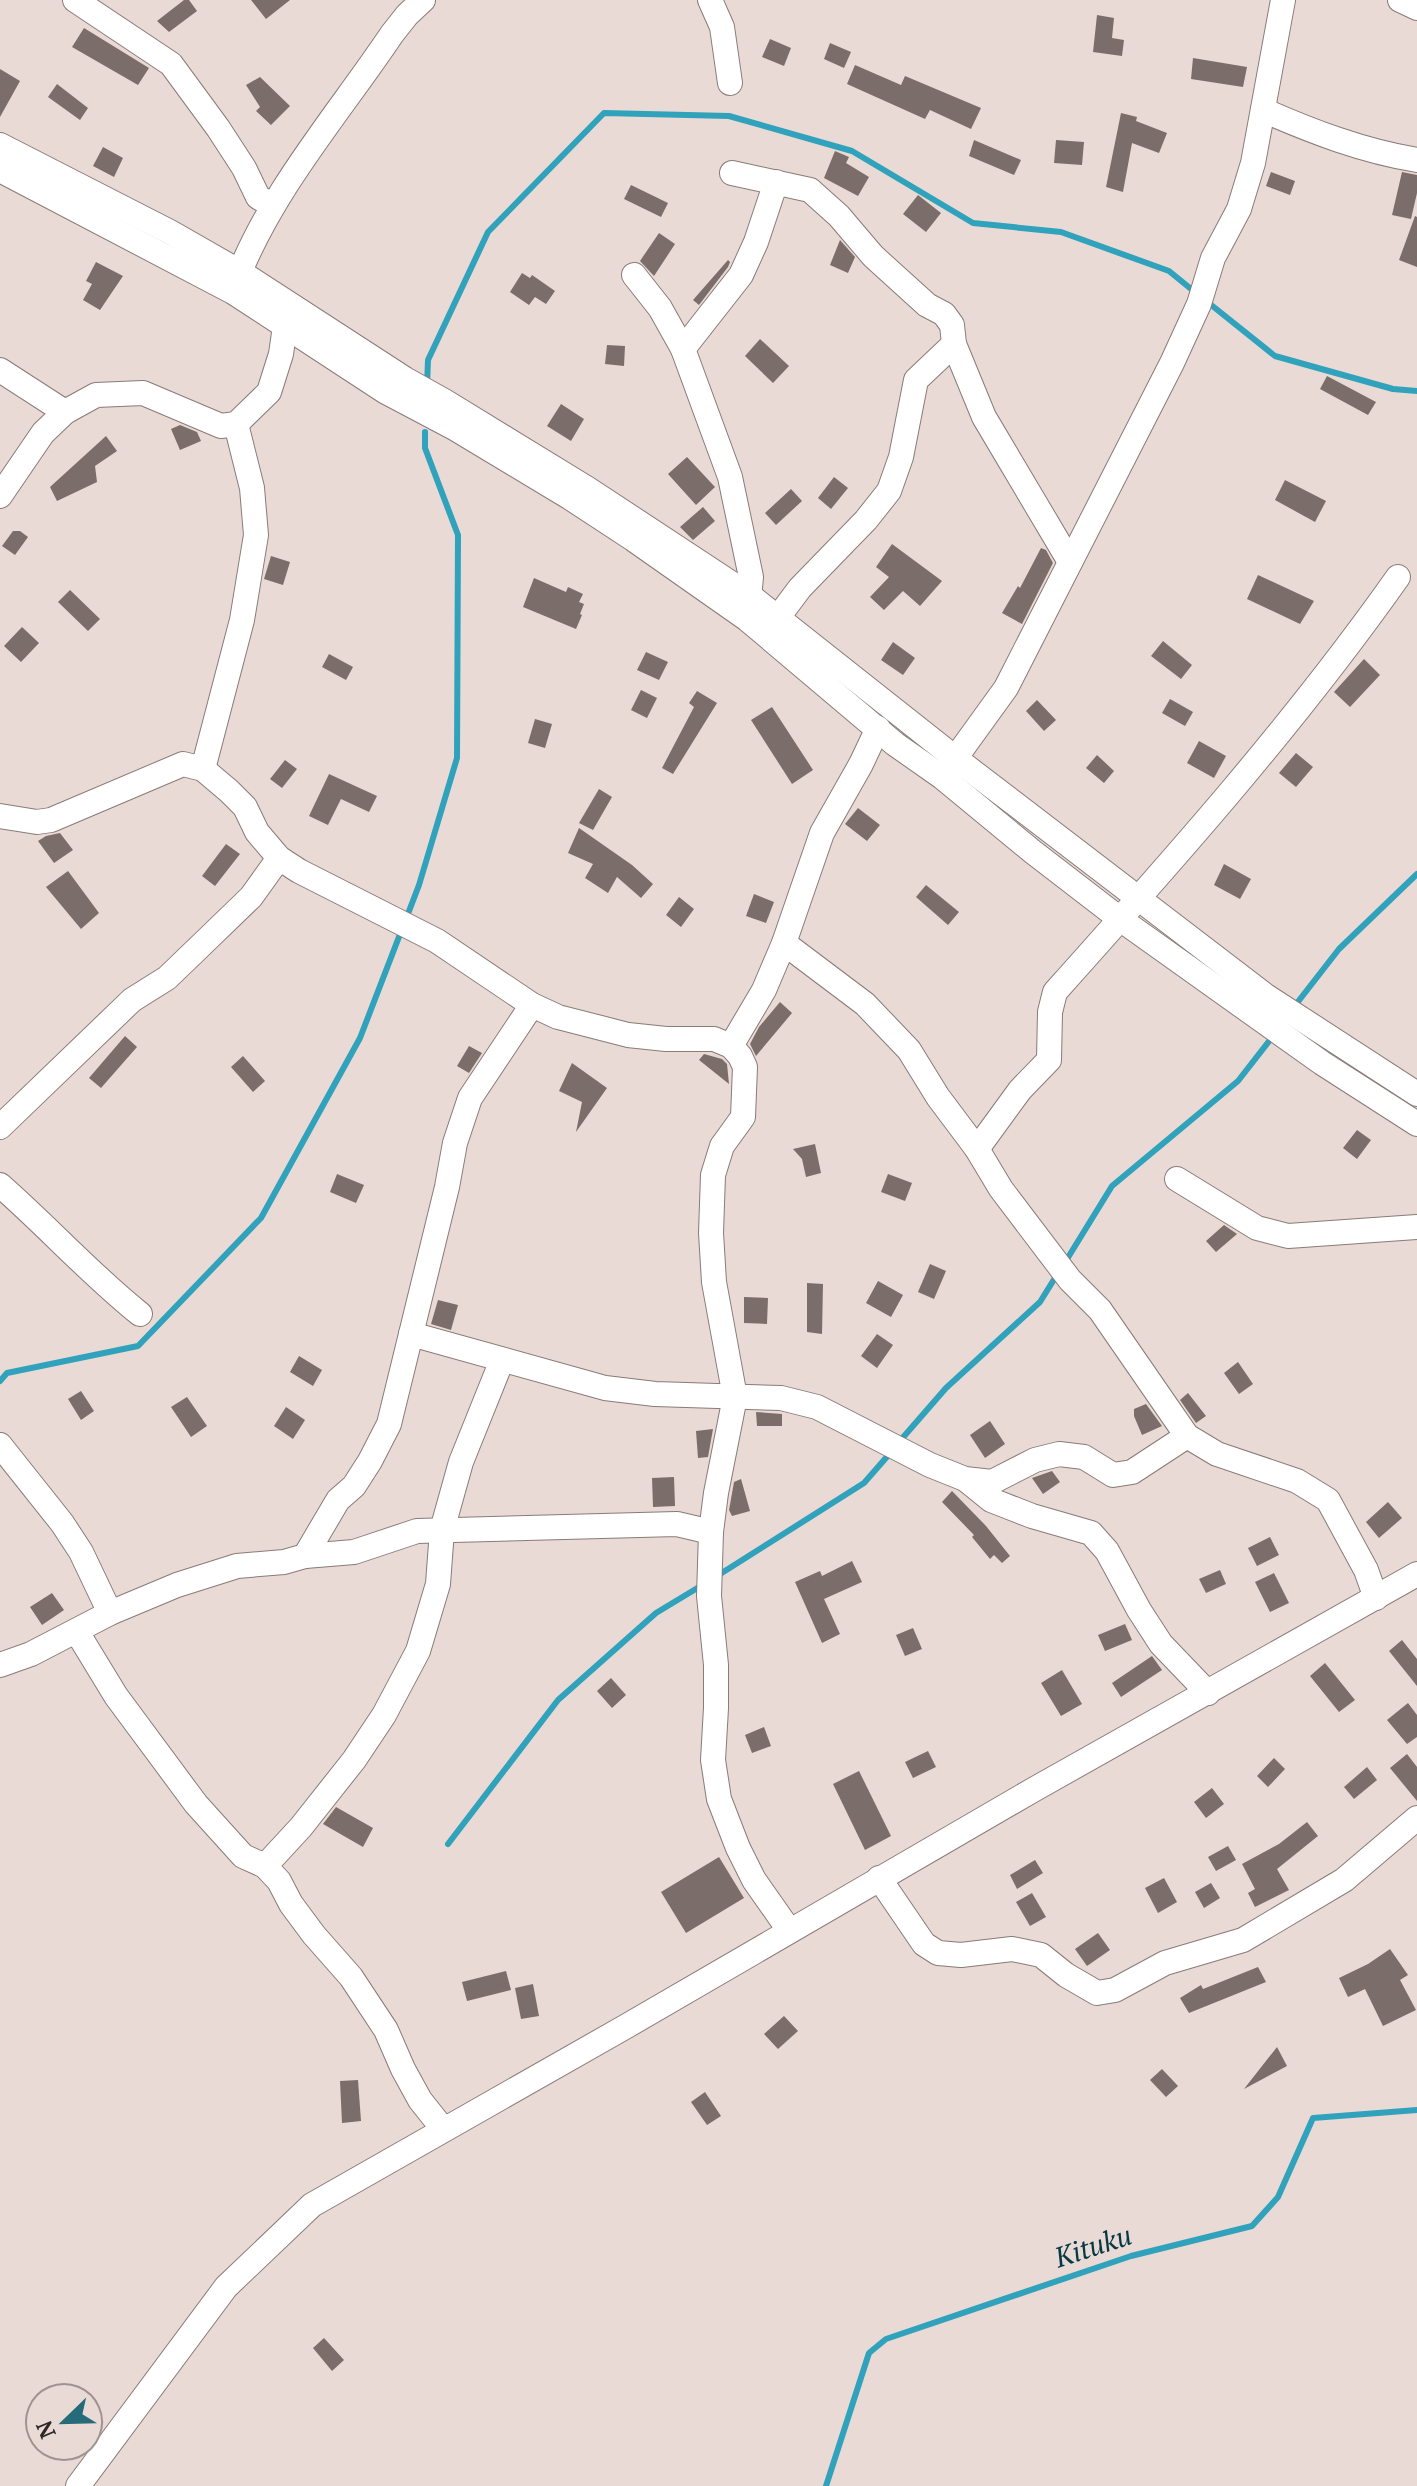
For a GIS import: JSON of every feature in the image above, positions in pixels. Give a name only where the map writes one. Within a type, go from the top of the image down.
[{"type":"street","points":[[75,0],[171,64],[218,128],[244,168],[258,197],[273,206]]},
{"type":"street","points":[[236,282],[250,246],[273,206],[392,34],[423,0]]},
{"type":"street","points":[[710,0],[722,27],[730,83]]},
{"type":"street","points":[[948,768],[1006,688],[1199,304],[1213,258],[1239,209],[1253,163],[1283,0]]},
{"type":"street","points":[[1400,0],[1417,8]]},
{"type":"street","points":[[1263,110],[1316,133],[1366,149],[1417,160]]},
{"type":"street","points":[[0,145],[170,232],[236,282],[285,326],[386,392],[456,429],[760,617],[895,744],[948,768],[1033,852],[1120,919],[1322,1063],[1417,1124]]},
{"type":"street","points":[[0,170],[236,282],[446,402],[588,489],[760,617],[948,768],[1139,897],[1266,996],[1417,1094]]},
{"type":"street","points":[[732,173],[810,190],[873,256],[927,305],[944,314],[952,325],[954,344],[984,417],[1070,562]]},
{"type":"street","points":[[683,349],[741,275],[756,242],[776,182]]},
{"type":"street","points":[[634,275],[660,308],[683,349],[730,477],[760,617]]},
{"type":"street","points":[[0,496],[43,433],[65,412],[96,395],[143,393],[221,426],[236,424],[269,392],[281,354],[285,326]]},
{"type":"street","points":[[760,617],[800,588],[866,520],[889,491],[901,457],[916,380],[954,344]]},
{"type":"street","points":[[0,370],[65,412]]},
{"type":"street","points":[[203,769],[242,620],[256,535],[252,488],[236,424]]},
{"type":"street","points":[[977,1149],[1020,1090],[1049,1060],[1050,1012],[1055,992],[1212,814],[1349,646],[1398,577]]},
{"type":"street","points":[[731,1046],[764,990],[784,943],[822,833],[878,728]]},
{"type":"street","points":[[0,816],[37,822],[51,820],[183,764],[203,769],[245,807],[257,832],[279,858],[437,941],[532,1005],[558,1017],[628,1035],[714,1039],[731,1046],[740,1056],[745,1067],[743,1117],[722,1146],[713,1175],[711,1233],[714,1282],[735,1397],[711,1532],[709,1596],[716,1708],[713,1760],[719,1799],[738,1848],[754,1880],[789,1930]]},
{"type":"street","points":[[0,1127],[132,1000],[167,978],[193,953],[251,897],[279,858]]},
{"type":"street","points":[[784,943],[865,1004],[901,1041],[977,1149],[1001,1189],[1070,1280],[1100,1310],[1187,1436],[1217,1454],[1297,1481],[1328,1500],[1366,1570],[1376,1598]]},
{"type":"street","points":[[305,1556],[338,1500],[354,1486],[370,1461],[389,1424],[455,1143],[470,1098],[532,1005]]},
{"type":"street","points":[[1177,1179],[1257,1228],[1288,1236],[1417,1227]]},
{"type":"street","points":[[0,1185],[109,1289],[140,1314]]},
{"type":"street","points":[[411,1334],[605,1388],[655,1394],[781,1398],[817,1407],[930,1465],[965,1479],[992,1482],[1035,1460],[1059,1454],[1084,1457],[1113,1475],[1132,1472],[1187,1436]]},
{"type":"street","points":[[265,1866],[301,1827],[354,1760],[384,1715],[418,1651],[438,1584],[442,1530],[461,1462],[502,1360]]},
{"type":"street","points":[[0,1445],[81,1552],[110,1613]]},
{"type":"street","points":[[965,1479],[991,1500],[1091,1533],[1107,1551],[1161,1644],[1208,1693]]},
{"type":"street","points":[[0,1665],[77,1632],[110,1613],[199,1577],[237,1566],[354,1552],[417,1531],[677,1524],[711,1532]]},
{"type":"street","points":[[78,2486],[216,2299],[312,2205],[879,1878],[1417,1574]]},
{"type":"street","points":[[77,1632],[116,1696],[196,1804],[243,1856],[265,1866],[279,1881],[291,1904],[314,1935],[367,1998],[420,2100],[443,2129]]},
{"type":"street","points":[[879,1878],[924,1944],[938,1953],[961,1955],[1012,1949],[1041,1955],[1066,1975],[1097,1993],[1115,1990],[1165,1963],[1243,1940],[1344,1880],[1417,1818]]},
{"type":"building","points":[[184,0],[189,0],[197,11],[169,32],[157,21]]},
{"type":"building","points":[[251,0],[290,0],[266,19]]},
{"type":"building","points":[[1097,15],[1114,18],[1112,38],[1124,40],[1122,56],[1093,52]]},
{"type":"building","points":[[84,28],[149,68],[138,85],[72,47]]},
{"type":"building","points":[[770,39],[791,48],[784,66],[762,57]]},
{"type":"building","points":[[830,43],[851,52],[844,68],[824,59]]},
{"type":"building","points":[[1193,58],[1247,67],[1243,87],[1191,79]]},
{"type":"building","points":[[855,65],[901,85],[905,76],[981,108],[971,129],[930,110],[925,119],[847,84]]},
{"type":"building","points":[[0,69],[20,81],[0,117]]},
{"type":"building","points":[[260,77],[290,106],[271,125],[256,111],[260,107],[246,85]]},
{"type":"building","points":[[57,84],[88,108],[80,120],[48,97]]},
{"type":"building","points":[[1121,113],[1137,117],[1136,121],[1167,133],[1159,153],[1132,143],[1123,192],[1106,187]]},
{"type":"building","points":[[974,140],[1021,160],[1014,175],[969,156]]},
{"type":"building","points":[[1056,140],[1084,142],[1082,165],[1054,163]]},
{"type":"building","points":[[103,147],[123,158],[114,177],[93,166]]},
{"type":"building","points":[[835,151],[849,157],[846,163],[869,177],[858,196],[824,178]]},
{"type":"building","points":[[1271,172],[1295,181],[1290,195],[1266,186]]},
{"type":"building","points":[[1402,172],[1417,175],[1417,193],[1411,219],[1392,215]]},
{"type":"building","points":[[631,185],[668,203],[661,217],[624,199]]},
{"type":"building","points":[[918,195],[941,213],[926,232],[903,214]]},
{"type":"building","points":[[1417,217],[1417,267],[1399,260]]},
{"type":"building","points":[[659,233],[675,244],[654,276],[640,261]]},
{"type":"building","points":[[840,240],[855,257],[848,273],[830,265]]},
{"type":"building","points":[[728,260],[728,267],[699,305],[693,300]]},
{"type":"building","points":[[96,262],[123,276],[100,310],[83,300],[92,284],[86,281]]},
{"type":"building","points":[[522,273],[530,278],[532,275],[555,291],[546,304],[535,297],[529,305],[510,292]]},
{"type":"building","points":[[760,339],[789,366],[773,383],[745,356]]},
{"type":"building","points":[[607,345],[625,346],[624,366],[605,364]]},
{"type":"building","points":[[1327,376],[1376,402],[1368,415],[1320,389]]},
{"type":"building","points":[[561,404],[584,419],[571,441],[547,426]]},
{"type":"building","points":[[180,425],[197,432],[201,441],[180,450],[171,429]]},
{"type":"building","points":[[106,436],[117,451],[95,466],[97,482],[57,501],[50,487]]},
{"type":"building","points":[[687,457],[715,487],[696,505],[668,474]]},
{"type":"building","points":[[834,477],[848,488],[831,509],[818,498]]},
{"type":"building","points":[[1285,480],[1326,501],[1315,522],[1275,500]]},
{"type":"building","points":[[791,489],[802,501],[776,525],[765,513]]},
{"type":"building","points":[[703,507],[715,521],[693,540],[680,527]]},
{"type":"building","points":[[13,531],[20,531],[28,537],[15,555],[2,546]]},
{"type":"building","points":[[892,544],[942,581],[920,606],[903,591],[884,610],[870,597],[889,577],[876,567]]},
{"type":"building","points":[[1041,548],[1046,550],[1053,563],[1022,624],[1002,613],[1018,586],[1020,588]]},
{"type":"building","points":[[271,556],[290,562],[283,585],[264,579]]},
{"type":"building","points":[[1258,575],[1314,601],[1300,624],[1247,599]]},
{"type":"building","points":[[534,578],[566,592],[568,587],[583,594],[579,602],[584,604],[582,615],[576,629],[523,607]]},
{"type":"building","points":[[70,590],[100,619],[88,631],[58,602]]},
{"type":"building","points":[[22,627],[39,643],[21,662],[4,646]]},
{"type":"building","points":[[1163,641],[1192,665],[1181,679],[1151,656]]},
{"type":"building","points":[[893,642],[915,658],[903,675],[881,660]]},
{"type":"building","points":[[646,652],[668,662],[659,680],[637,670]]},
{"type":"building","points":[[329,654],[353,667],[346,680],[322,667]]},
{"type":"building","points":[[1364,659],[1380,675],[1350,707],[1334,692]]},
{"type":"building","points":[[641,690],[657,698],[647,718],[631,710]]},
{"type":"building","points":[[697,691],[717,703],[673,774],[662,768],[694,707],[689,703]]},
{"type":"building","points":[[1170,699],[1193,712],[1185,726],[1162,713]]},
{"type":"building","points":[[1037,700],[1056,720],[1044,731],[1026,711]]},
{"type":"building","points":[[772,707],[813,770],[792,784],[751,720]]},
{"type":"building","points":[[535,719],[552,724],[545,748],[528,743]]},
{"type":"building","points":[[1199,741],[1226,756],[1214,778],[1187,763]]},
{"type":"building","points":[[1296,753],[1313,767],[1296,787],[1279,773]]},
{"type":"building","points":[[1097,755],[1114,771],[1104,783],[1086,768]]},
{"type":"building","points":[[285,760],[297,769],[282,788],[270,779]]},
{"type":"building","points":[[329,774],[377,796],[369,812],[341,799],[328,825],[309,816]]},
{"type":"building","points":[[599,789],[612,797],[593,830],[579,823]]},
{"type":"building","points":[[858,808],[880,825],[867,841],[845,824]]},
{"type":"building","points":[[579,828],[632,865],[653,884],[641,898],[617,877],[608,893],[585,878],[593,864],[568,853]]},
{"type":"building","points":[[60,833],[73,850],[54,863],[38,841]]},
{"type":"building","points":[[226,844],[240,854],[215,886],[202,876]]},
{"type":"building","points":[[1224,864],[1251,879],[1240,899],[1214,885]]},
{"type":"building","points":[[68,871],[99,913],[81,929],[46,887]]},
{"type":"building","points":[[926,885],[959,912],[948,925],[916,897]]},
{"type":"building","points":[[754,894],[774,902],[766,923],[746,916]]},
{"type":"building","points":[[679,897],[694,909],[681,927],[666,915]]},
{"type":"building","points":[[780,1002],[792,1013],[756,1056],[750,1044],[759,1027]]},
{"type":"building","points":[[125,1036],[137,1047],[101,1088],[89,1078]]},
{"type":"building","points":[[469,1046],[482,1053],[469,1073],[457,1066]]},
{"type":"building","points":[[704,1054],[722,1059],[727,1064],[729,1084],[699,1060]]},
{"type":"building","points":[[243,1056],[265,1081],[253,1092],[231,1067]]},
{"type":"building","points":[[572,1063],[607,1088],[576,1132],[582,1102],[559,1091]]},
{"type":"building","points":[[1357,1130],[1371,1140],[1357,1159],[1343,1148]]},
{"type":"building","points":[[815,1144],[821,1173],[806,1177],[802,1159],[793,1149]]},
{"type":"building","points":[[337,1174],[364,1185],[356,1203],[330,1192]]},
{"type":"building","points":[[888,1174],[912,1183],[905,1201],[881,1192]]},
{"type":"building","points":[[1224,1225],[1237,1234],[1216,1252],[1206,1241]]},
{"type":"building","points":[[930,1264],[946,1271],[934,1299],[918,1292]]},
{"type":"building","points":[[878,1281],[903,1295],[891,1317],[866,1303]]},
{"type":"building","points":[[807,1283],[823,1284],[822,1334],[807,1332]]},
{"type":"building","points":[[744,1297],[768,1298],[767,1324],[744,1323]]},
{"type":"building","points":[[438,1300],[458,1305],[451,1330],[431,1324]]},
{"type":"building","points":[[877,1334],[893,1345],[877,1368],[861,1356]]},
{"type":"building","points":[[299,1356],[322,1370],[313,1386],[290,1372]]},
{"type":"building","points":[[1238,1362],[1253,1384],[1239,1394],[1224,1373]]},
{"type":"building","points":[[81,1391],[94,1411],[81,1420],[68,1399]]},
{"type":"building","points":[[1188,1393],[1206,1416],[1196,1423],[1180,1400]]},
{"type":"building","points":[[187,1397],[207,1426],[191,1437],[171,1407]]},
{"type":"building","points":[[1146,1404],[1162,1426],[1142,1435],[1134,1409]]},
{"type":"building","points":[[286,1407],[305,1420],[293,1439],[274,1426]]},
{"type":"building","points":[[756,1412],[782,1414],[782,1426],[757,1426]]},
{"type":"building","points":[[990,1421],[1005,1444],[985,1458],[970,1435]]},
{"type":"building","points":[[713,1429],[708,1457],[698,1458],[696,1431]]},
{"type":"building","points":[[1052,1471],[1060,1482],[1043,1494],[1032,1478]]},
{"type":"building","points":[[674,1477],[675,1506],[653,1507],[652,1478]]},
{"type":"building","points":[[741,1479],[750,1511],[732,1516],[729,1510],[734,1482]]},
{"type":"building","points":[[952,1491],[1010,1556],[1002,1563],[994,1555],[990,1559],[972,1537],[974,1535],[942,1502]]},
{"type":"building","points":[[1388,1502],[1402,1518],[1379,1538],[1366,1522]]},
{"type":"building","points":[[1270,1537],[1279,1555],[1257,1566],[1248,1548]]},
{"type":"building","points":[[852,1561],[862,1582],[824,1599],[840,1634],[822,1643],[795,1582],[820,1571],[822,1576]]},
{"type":"building","points":[[1220,1570],[1226,1584],[1206,1593],[1199,1579]]},
{"type":"building","points":[[1274,1573],[1289,1603],[1270,1612],[1255,1582]]},
{"type":"building","points":[[52,1593],[64,1610],[42,1625],[30,1607]]},
{"type":"building","points":[[1125,1624],[1132,1640],[1105,1651],[1098,1635]]},
{"type":"building","points":[[913,1628],[922,1649],[905,1656],[896,1635]]},
{"type":"building","points":[[1402,1640],[1417,1659],[1417,1686],[1389,1651]]},
{"type":"building","points":[[1152,1656],[1162,1670],[1121,1697],[1112,1683]]},
{"type":"building","points":[[1325,1663],[1355,1700],[1339,1712],[1310,1676]]},
{"type":"building","points":[[1062,1670],[1082,1704],[1061,1716],[1041,1683]]},
{"type":"building","points":[[611,1678],[626,1695],[612,1708],[597,1691]]},
{"type":"building","points":[[1408,1703],[1417,1715],[1417,1737],[1407,1744],[1387,1720]]},
{"type":"building","points":[[764,1727],[771,1746],[752,1753],[745,1735]]},
{"type":"building","points":[[928,1751],[936,1767],[913,1778],[905,1762]]},
{"type":"building","points":[[1407,1754],[1417,1767],[1417,1801],[1390,1768]]},
{"type":"building","points":[[1274,1758],[1285,1769],[1268,1787],[1257,1776]]},
{"type":"building","points":[[1367,1767],[1377,1780],[1354,1799],[1344,1787]]},
{"type":"building","points":[[859,1771],[891,1836],[865,1850],[833,1784]]},
{"type":"building","points":[[1212,1788],[1224,1804],[1206,1818],[1194,1802]]},
{"type":"building","points":[[336,1807],[373,1828],[363,1847],[323,1824]]},
{"type":"building","points":[[1307,1822],[1318,1836],[1277,1869],[1289,1890],[1255,1907],[1248,1893],[1255,1889],[1242,1864],[1279,1844]]},
{"type":"building","points":[[1228,1846],[1236,1860],[1216,1871],[1208,1857]]},
{"type":"building","points":[[719,1857],[744,1898],[686,1933],[661,1892]]},
{"type":"building","points":[[1035,1860],[1043,1873],[1017,1889],[1010,1875]]},
{"type":"building","points":[[1164,1878],[1177,1902],[1158,1913],[1145,1888]]},
{"type":"building","points":[[1211,1883],[1220,1898],[1204,1908],[1195,1892]]},
{"type":"building","points":[[1032,1893],[1046,1917],[1030,1926],[1016,1902]]},
{"type":"building","points":[[1098,1933],[1110,1950],[1087,1966],[1075,1949]]},
{"type":"building","points":[[1390,1949],[1408,1975],[1400,1980],[1416,2010],[1383,2026],[1365,1989],[1348,1997],[1339,1978]]},
{"type":"building","points":[[1258,1967],[1266,1982],[1189,2013],[1180,1998],[1201,1985],[1203,1989]]},
{"type":"building","points":[[506,1971],[511,1990],[467,2001],[462,1982]]},
{"type":"building","points":[[533,1984],[539,2016],[521,2019],[515,1988]]},
{"type":"building","points":[[784,2016],[798,2031],[778,2049],[764,2034]]},
{"type":"building","points":[[1277,2047],[1287,2066],[1244,2089]]},
{"type":"building","points":[[1162,2069],[1178,2086],[1166,2097],[1150,2080]]},
{"type":"building","points":[[358,2080],[361,2121],[342,2123],[340,2081]]},
{"type":"building","points":[[705,2092],[721,2116],[707,2125],[691,2102]]},
{"type":"building","points":[[324,2338],[344,2360],[332,2371],[313,2348]]},
{"type":"waterway","points":[[427,386],[428,360],[488,232],[604,113],[729,116],[852,151],[973,223],[1061,232],[1169,271],[1196,293]]},
{"type":"waterway","points":[[1205,300],[1275,356],[1393,389],[1417,391]]},
{"type":"waterway","points":[[406,919],[457,758],[458,535],[425,448],[425,432]]},
{"type":"waterway","points":[[1297,1003],[1339,949],[1417,874]]},
{"type":"waterway","points":[[0,1381],[7,1373],[138,1346],[261,1218],[360,1038],[402,929]]},
{"type":"waterway","points":[[1064,1264],[1112,1186],[1238,1081],[1273,1036]]},
{"type":"waterway","points":[[899,1442],[946,1388],[1040,1302],[1058,1273]]},
{"type":"waterway","points":[[717,1576],[864,1483],[892,1451]]},
{"type":"waterway","points":[[448,1844],[558,1700],[656,1613],[704,1584]]},
{"type":"waterway","name":"Kituku","points":[[826,2486],[869,2353],[886,2339],[1131,2256],[1252,2226],[1278,2197],[1313,2118],[1417,2110]]}]
